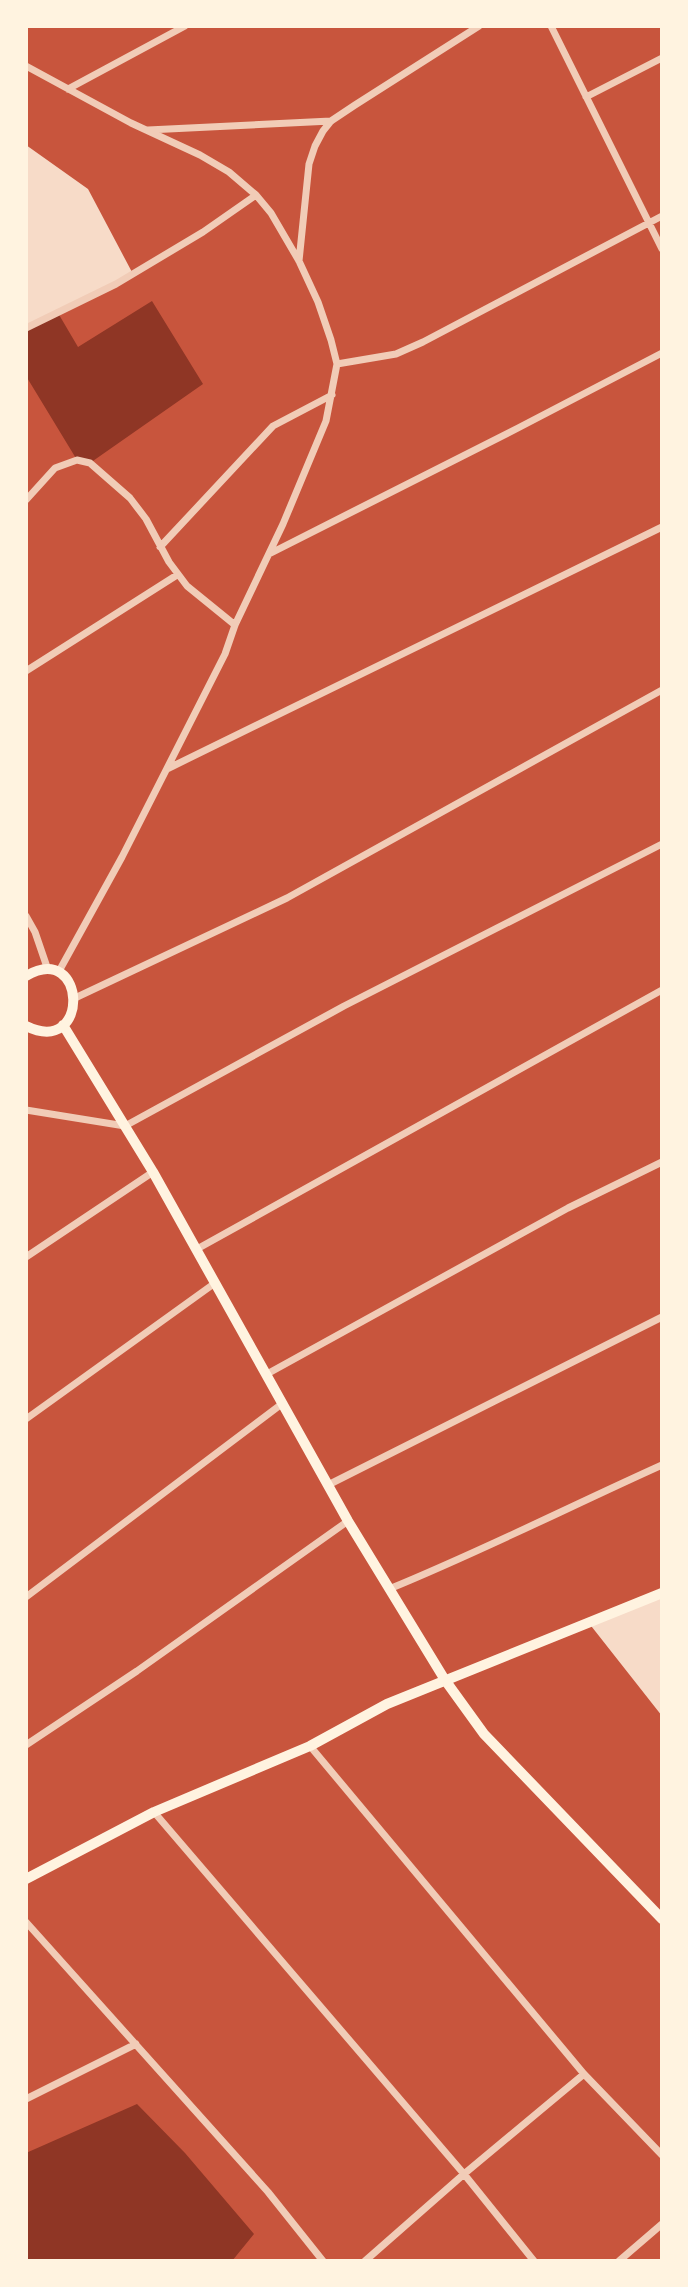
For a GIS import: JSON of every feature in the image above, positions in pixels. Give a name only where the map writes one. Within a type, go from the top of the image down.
[{"type":"main road","points":[[26,976],[38,971],[53,972],[67,979],[75,998],[74,1009],[62,1025],[44,1031],[28,1030]]},
{"type":"main road","points":[[62,1025],[153,1172],[348,1521],[444,1680],[484,1734],[662,1919]]},
{"type":"main road","points":[[26,1879],[154,1812],[310,1746],[387,1704],[662,1593]]},
{"type":"street","points":[[68,89],[185,26]]},
{"type":"street","points":[[299,261],[309,164],[315,146],[331,121],[479,26]]},
{"type":"street","points":[[551,26],[662,249]]},
{"type":"street","points":[[586,97],[662,58]]},
{"type":"street","points":[[26,66],[229,172],[256,195],[271,213],[299,261],[318,302],[337,364],[326,421],[235,625],[225,654],[168,769],[53,972]]},
{"type":"street","points":[[147,130],[331,121]]},
{"type":"street","points":[[26,328],[116,284],[203,232],[256,195]]},
{"type":"street","points":[[337,364],[396,354],[423,342],[662,216]]},
{"type":"street","points":[[268,554],[662,353]]},
{"type":"street","points":[[160,547],[272,426],[332,395]]},
{"type":"street","points":[[26,500],[55,468],[77,460],[90,463],[130,498],[146,519],[177,575],[235,625]]},
{"type":"street","points":[[168,769],[662,527]]},
{"type":"street","points":[[26,671],[177,575]]},
{"type":"street","points":[[75,998],[287,898],[662,690]]},
{"type":"street","points":[[26,1110],[125,1126],[344,1006],[662,844]]},
{"type":"street","points":[[26,916],[53,972]]},
{"type":"street","points":[[197,1249],[662,990]]},
{"type":"street","points":[[267,1374],[568,1208],[662,1162]]},
{"type":"street","points":[[26,1257],[153,1172]]},
{"type":"street","points":[[26,1419],[215,1283]]},
{"type":"street","points":[[328,1485],[662,1317]]},
{"type":"street","points":[[26,1597],[283,1403]]},
{"type":"street","points":[[389,1590],[473,1555],[564,1509],[662,1465]]},
{"type":"street","points":[[26,1745],[137,1671],[348,1521]]},
{"type":"street","points":[[310,1746],[584,2074],[662,2155]]},
{"type":"street","points":[[154,1812],[464,2174],[534,2261]]},
{"type":"street","points":[[26,1922],[268,2192],[323,2261]]},
{"type":"street","points":[[26,2099],[136,2044]]},
{"type":"street","points":[[365,2261],[584,2074]]},
{"type":"street","points":[[619,2261],[662,2224]]},
{"type":"shaded area","points":[[152,301],[203,384],[90,463],[77,460],[26,376],[26,328],[58,313],[78,347]]},
{"type":"shaded area","points":[[137,2104],[185,2153],[254,2234],[232,2261],[26,2261],[26,2153]]},
{"type":"building","points":[[26,145],[88,189],[133,274],[26,328]]},
{"type":"building","points":[[662,1592],[662,1716],[588,1622]]}]
